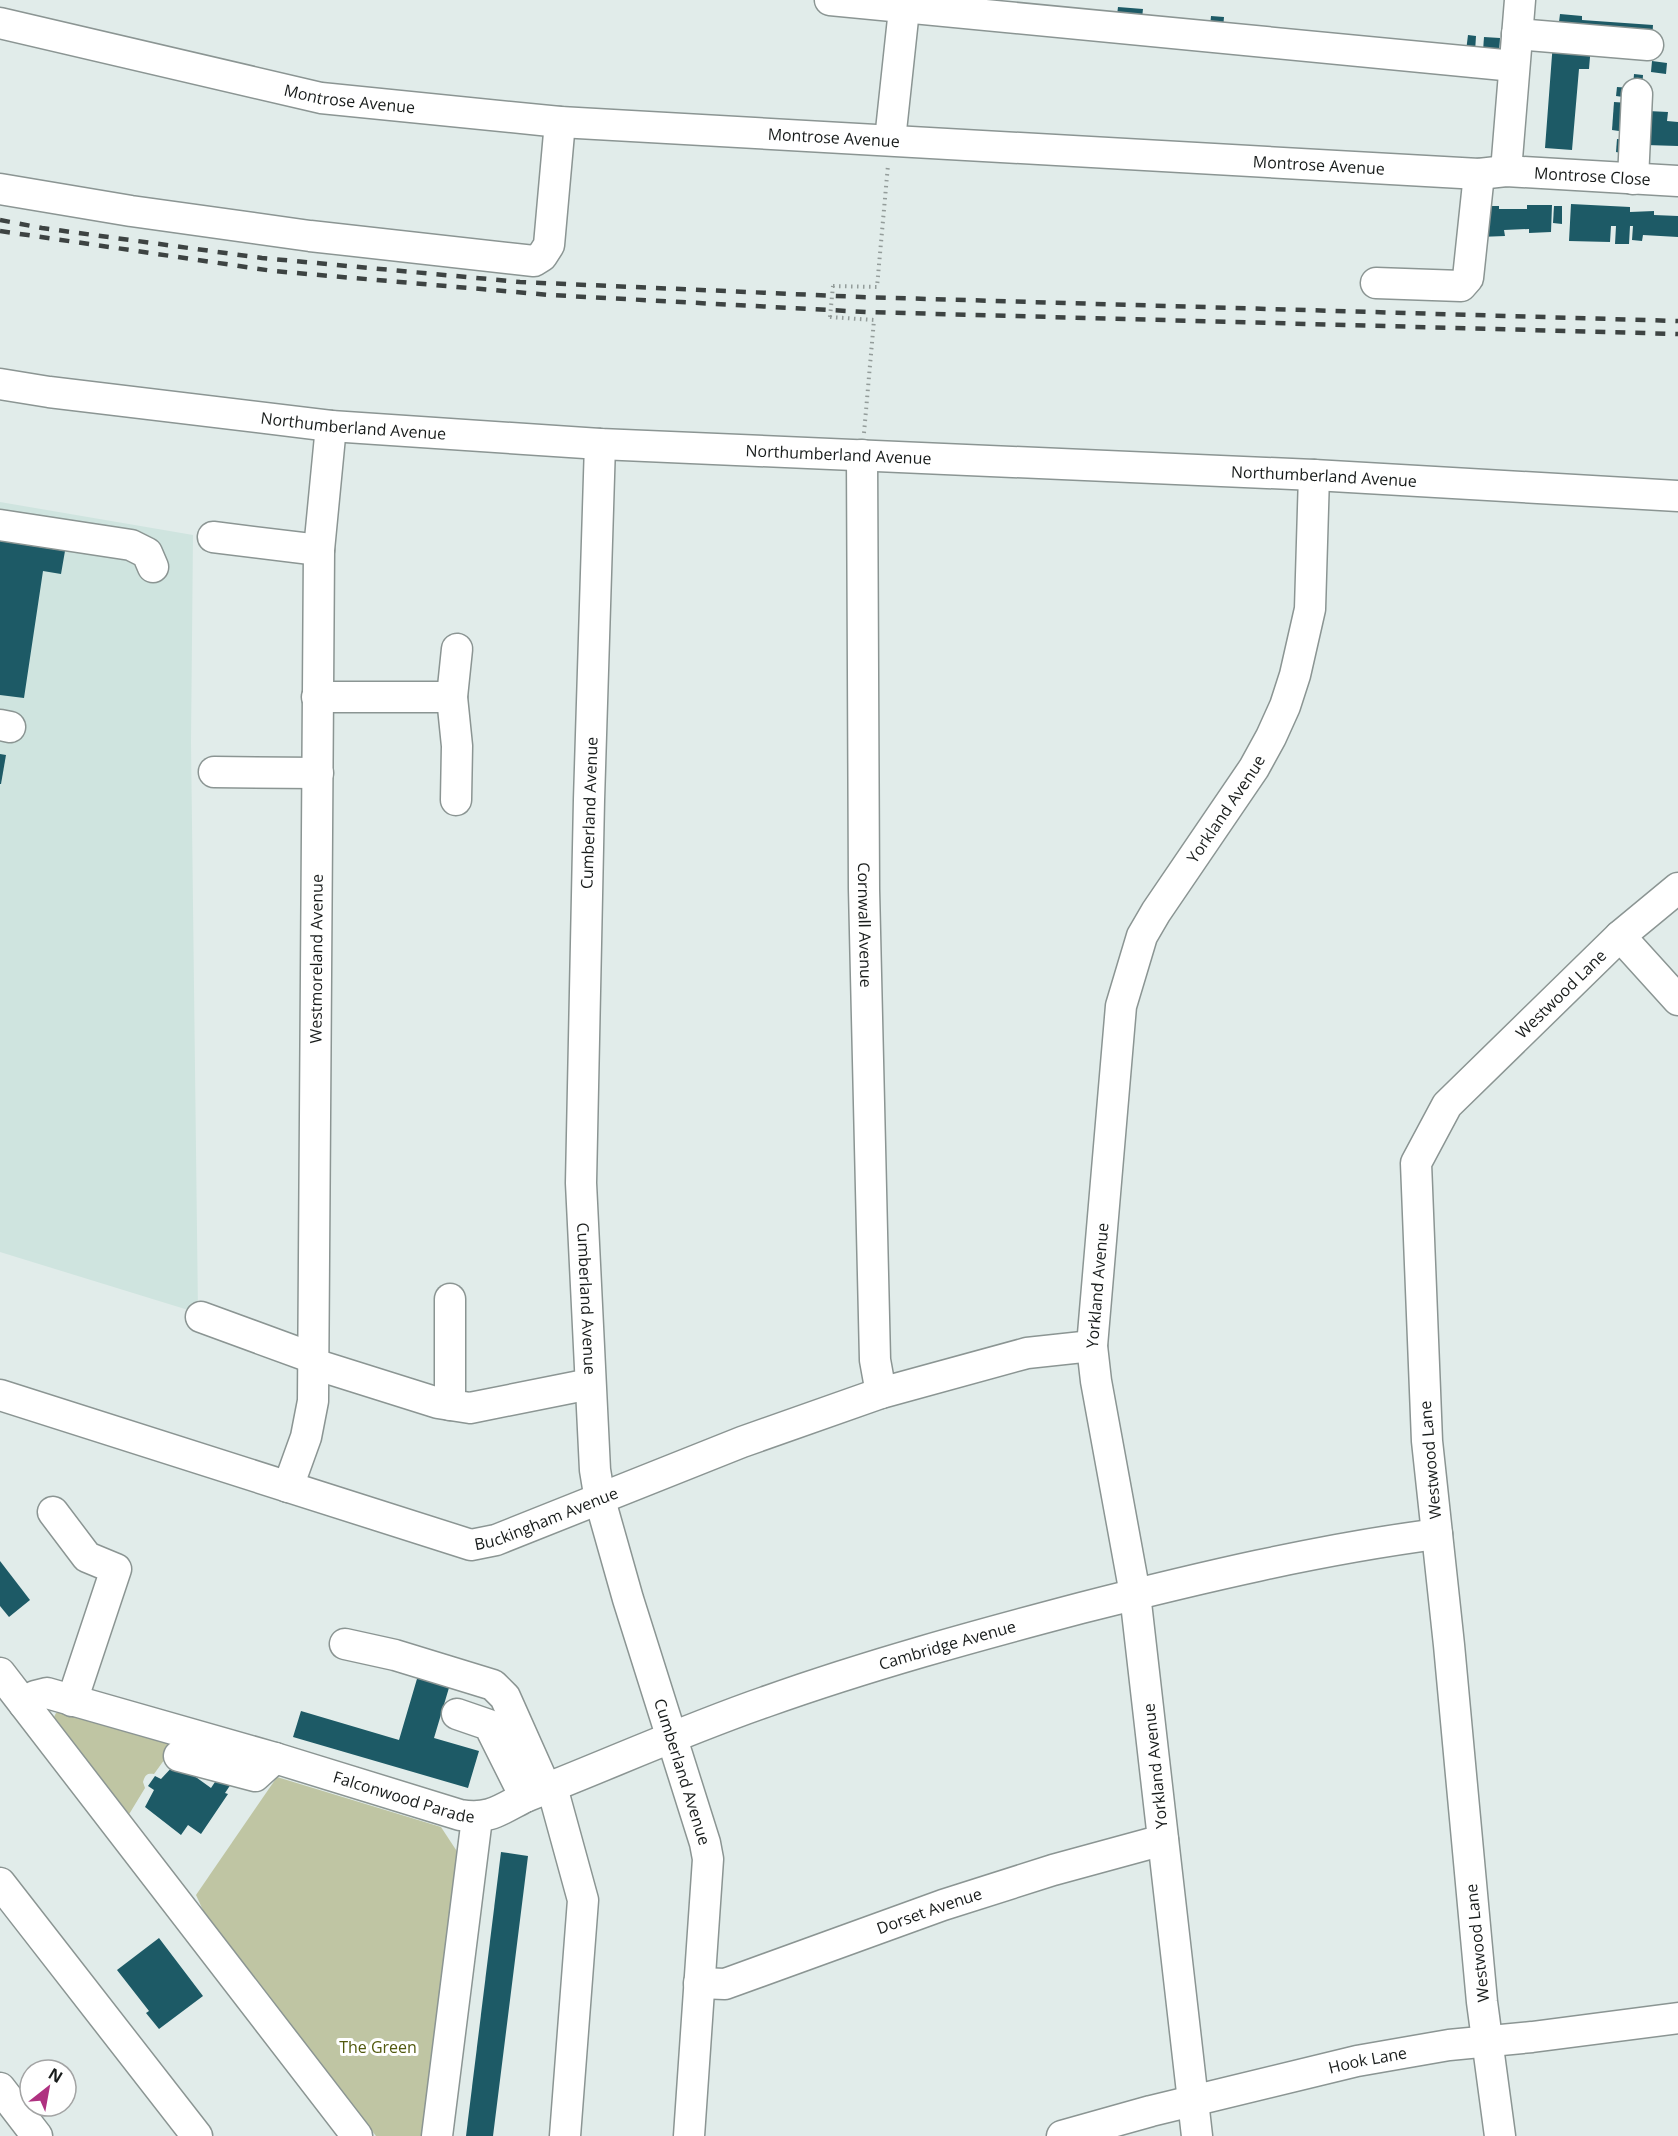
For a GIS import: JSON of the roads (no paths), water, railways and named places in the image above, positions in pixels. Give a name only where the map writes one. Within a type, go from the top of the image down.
[{"type":"street","points":[[830,0],[904,4],[1185,36],[1514,66]]},
{"type":"street","points":[[1376,283],[1461,286],[1468,278],[1493,173],[1514,66],[1520,0]]},
{"type":"street","points":[[890,140],[904,4]]},
{"type":"street","name":"Montrose Avenue","points":[[0,23],[321,98],[560,122],[1493,173]]},
{"type":"street","points":[[1517,34],[1648,45]]},
{"type":"street","points":[[1633,179],[1637,94]]},
{"type":"street","points":[[0,189],[131,211],[310,236],[534,261],[542,256],[549,245],[560,122]]},
{"type":"street","name":"Montrose Close","points":[[1493,173],[1678,181]]},
{"type":"street","name":"Northumberland Avenue","points":[[0,384],[331,426],[600,444],[1314,475],[1678,496]]},
{"type":"street","name":"Westmoreland Avenue","points":[[288,1487],[306,1437],[314,1401],[319,550],[331,426]]},
{"type":"street","name":"Cumberland Avenue","points":[[600,444],[588,823],[581,1183],[590,1384],[595,1470],[600,1500],[708,1859],[689,2136]]},
{"type":"street","name":"Cornwall Avenue","points":[[862,455],[864,889],[875,1360],[881,1393]]},
{"type":"street","name":"Yorkland Avenue","points":[[1197,2136],[1135,1594],[1096,1381],[1092,1346],[1121,1006],[1142,936],[1254,768],[1285,706],[1298,664],[1310,609],[1314,475]]},
{"type":"street","points":[[0,525],[131,545],[147,553],[153,567]]},
{"type":"street","points":[[213,537],[319,550]]},
{"type":"street","points":[[456,800],[457,746],[452,697],[457,648]]},
{"type":"street","points":[[317,697],[452,697]]},
{"type":"street","points":[[214,772],[318,773]]},
{"type":"street","name":"Westwood Lane","points":[[1500,2136],[1488,2042],[1425,1396],[1416,1163],[1447,1106],[1620,936],[1678,888]]},
{"type":"street","points":[[1620,936],[1678,1000]]},
{"type":"street","points":[[450,1299],[450,1405]]},
{"type":"street","points":[[201,1317],[313,1361],[450,1405],[470,1408],[590,1384]]},
{"type":"street","name":"Buckingham Avenue","points":[[0,1395],[471,1545],[496,1540],[742,1442],[881,1393],[1027,1353],[1092,1346]]},
{"type":"street","points":[[53,1512],[87,1557],[116,1569],[72,1701]]},
{"type":"street","name":"Cambridge Avenue","points":[[477,1818],[763,1702],[964,1638],[1287,1558],[1437,1533]]},
{"type":"street","points":[[345,1644],[395,1655],[493,1685],[505,1697],[583,1900],[565,2136]]},
{"type":"street","points":[[0,1673],[357,2136]]},
{"type":"street","name":"Falconwood Parade","points":[[24,1704],[35,1696],[47,1694],[246,1739],[275,1758],[460,1815],[477,1818],[437,2136]]},
{"type":"street","points":[[457,1714],[489,1725],[541,1791]]},
{"type":"street","points":[[178,1756],[255,1776],[275,1758]]},
{"type":"street","name":"Dorset Avenue","points":[[699,1983],[725,1984],[943,1905],[1053,1870],[1163,1840]]},
{"type":"street","points":[[0,1883],[197,2136]]},
{"type":"street","name":"Hook Lane","points":[[1062,2136],[1357,2061],[1449,2046],[1678,2018]]},
{"type":"street","points":[[0,2088],[37,2136]]},
{"type":"railway","points":[[0,220],[42,228],[262,258],[520,282],[861,297],[1678,321]]},
{"type":"railway","points":[[0,231],[273,271],[550,295],[866,312],[1678,334]]},
{"type":"park label","name":"The Green","points":[[378,2047]]}]
